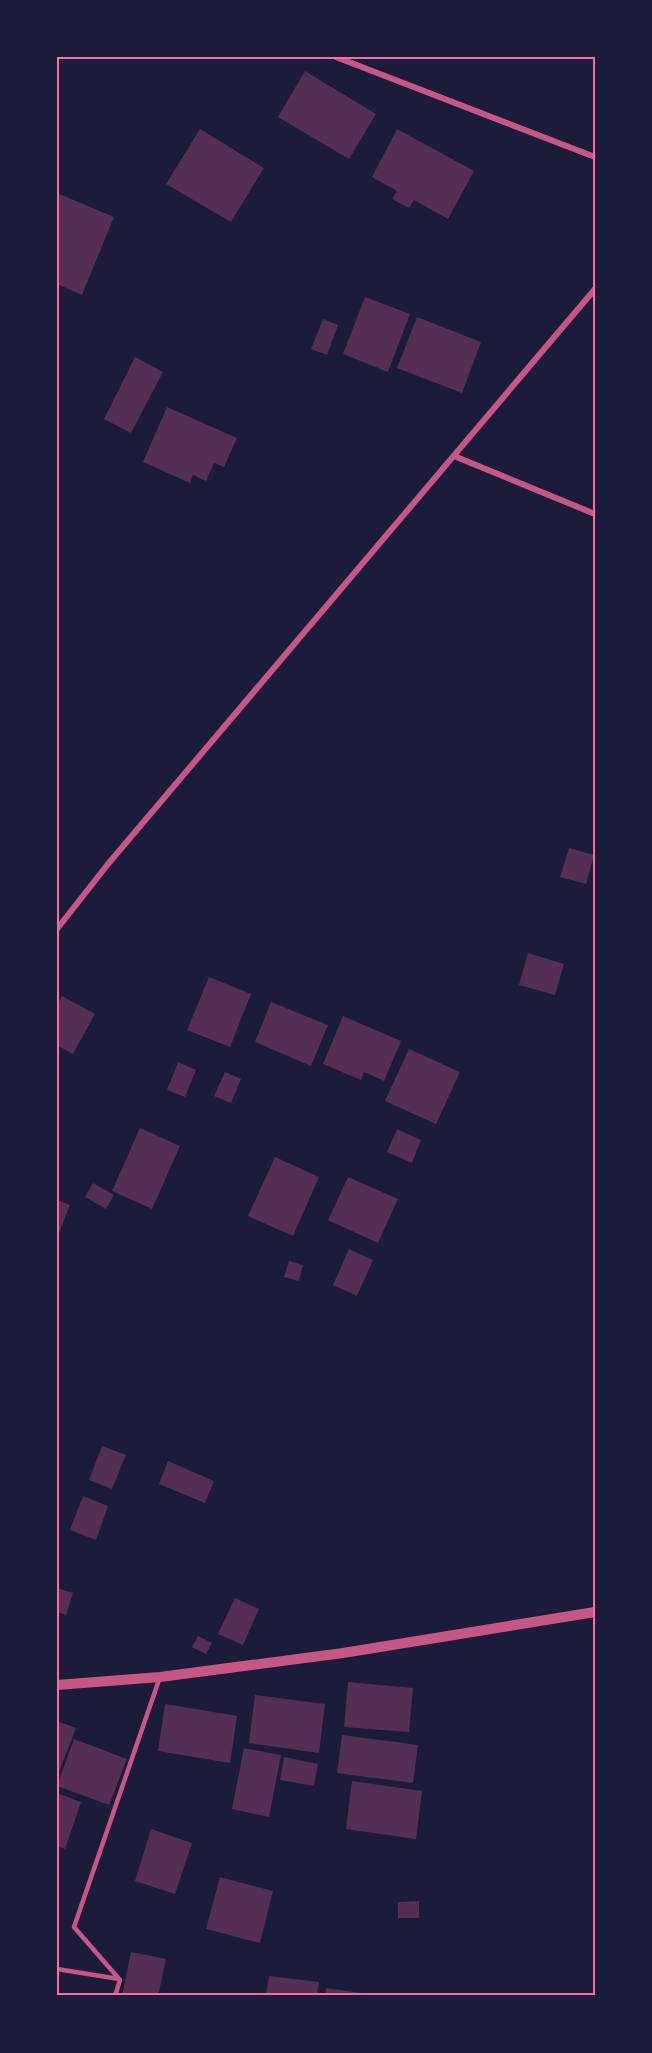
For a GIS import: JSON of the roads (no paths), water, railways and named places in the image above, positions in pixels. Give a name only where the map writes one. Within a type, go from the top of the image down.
[{"type":"street","points":[[336,57],[595,157]]},
{"type":"street","points":[[57,929],[108,864],[595,289]]},
{"type":"street","points":[[454,456],[595,514]]},
{"type":"street","points":[[57,1685],[160,1677],[343,1653],[595,1612]]},
{"type":"lane","points":[[120,1980],[74,1927],[160,1677]]},
{"type":"lane","points":[[57,1970],[120,1980]]},
{"type":"lane","points":[[115,1996],[120,1980]]}]
